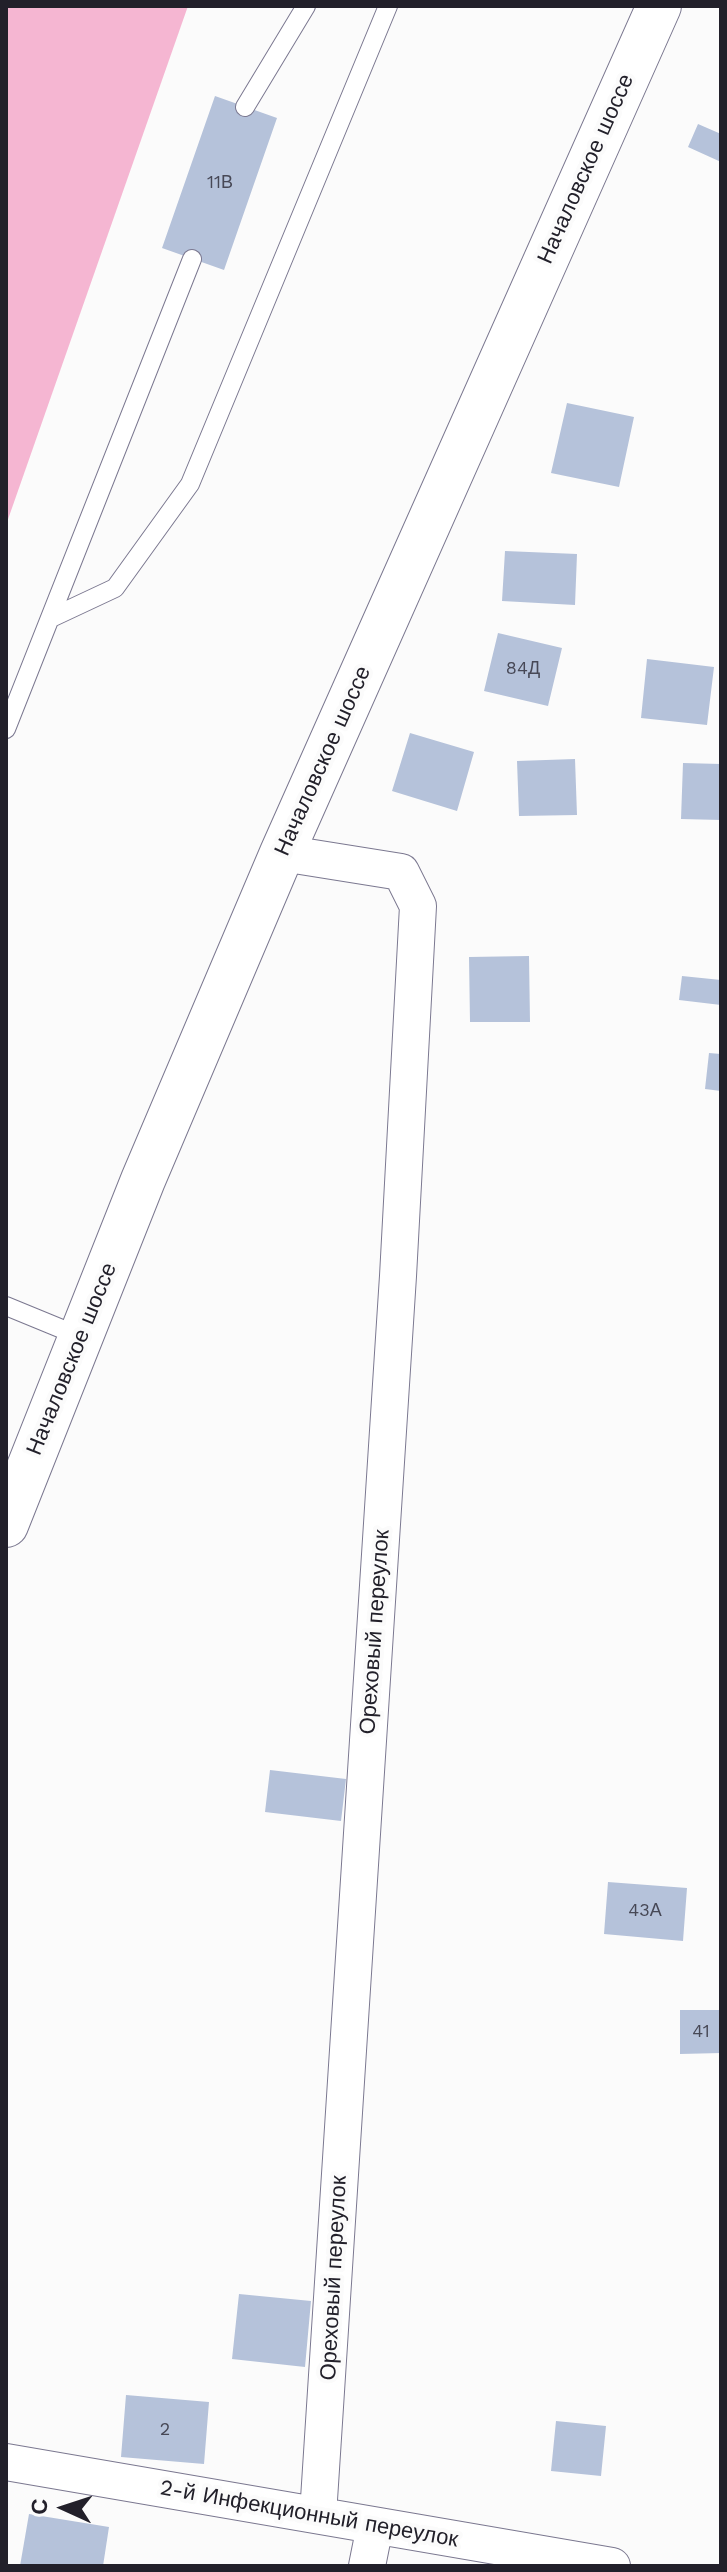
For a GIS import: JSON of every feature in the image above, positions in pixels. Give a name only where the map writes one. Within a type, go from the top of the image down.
[{"type":"main road","name":"Началовское шоссе","points":[[6,1525],[143,1180],[282,853],[659,6]]},
{"type":"street","name":"Ореховый переулок","points":[[282,853],[401,872],[418,906],[398,1276],[318,2515]]},
{"type":"street","name":"2-й Инфекционный переулок","points":[[6,2462],[612,2566]]},
{"type":"street","points":[[367,2566],[375,2526]]},
{"type":"lane","points":[[245,107],[306,6]]},
{"type":"lane","points":[[51,618],[115,588],[190,484],[388,6]]},
{"type":"lane","points":[[6,729],[192,259]]},
{"type":"lane","points":[[6,1306],[79,1336]]},
{"type":"shaded area","points":[[6,6],[188,6],[6,525]]},
{"type":"building","points":[[215,96],[277,118],[224,270],[162,248]]},
{"type":"building","points":[[698,124],[721,134],[721,162],[688,147]]},
{"type":"building","points":[[567,403],[634,417],[619,487],[551,473]]},
{"type":"building","points":[[505,551],[577,554],[575,605],[502,601]]},
{"type":"building","points":[[498,633],[562,648],[548,706],[484,691]]},
{"type":"building","points":[[647,659],[714,667],[707,725],[641,718]]},
{"type":"building","points":[[410,733],[474,752],[457,811],[392,791]]},
{"type":"building","points":[[575,759],[577,815],[519,816],[517,761]]},
{"type":"building","points":[[683,763],[721,764],[721,820],[681,819]]},
{"type":"building","points":[[529,956],[530,1022],[470,1022],[469,957]]},
{"type":"building","points":[[682,976],[721,980],[721,1005],[679,1000]]},
{"type":"building","points":[[709,1053],[721,1054],[721,1091],[705,1089]]},
{"type":"building","points":[[270,1770],[346,1779],[341,1821],[265,1812]]},
{"type":"building","points":[[608,1882],[687,1888],[683,1941],[604,1934]]},
{"type":"building","points":[[680,2010],[721,2010],[721,2053],[680,2054]]},
{"type":"building","points":[[239,2294],[311,2301],[305,2367],[232,2359]]},
{"type":"building","points":[[126,2395],[209,2402],[204,2464],[121,2457]]},
{"type":"building","points":[[556,2421],[606,2426],[601,2476],[551,2471]]},
{"type":"building","points":[[29,2514],[109,2527],[103,2566],[20,2566]]}]
